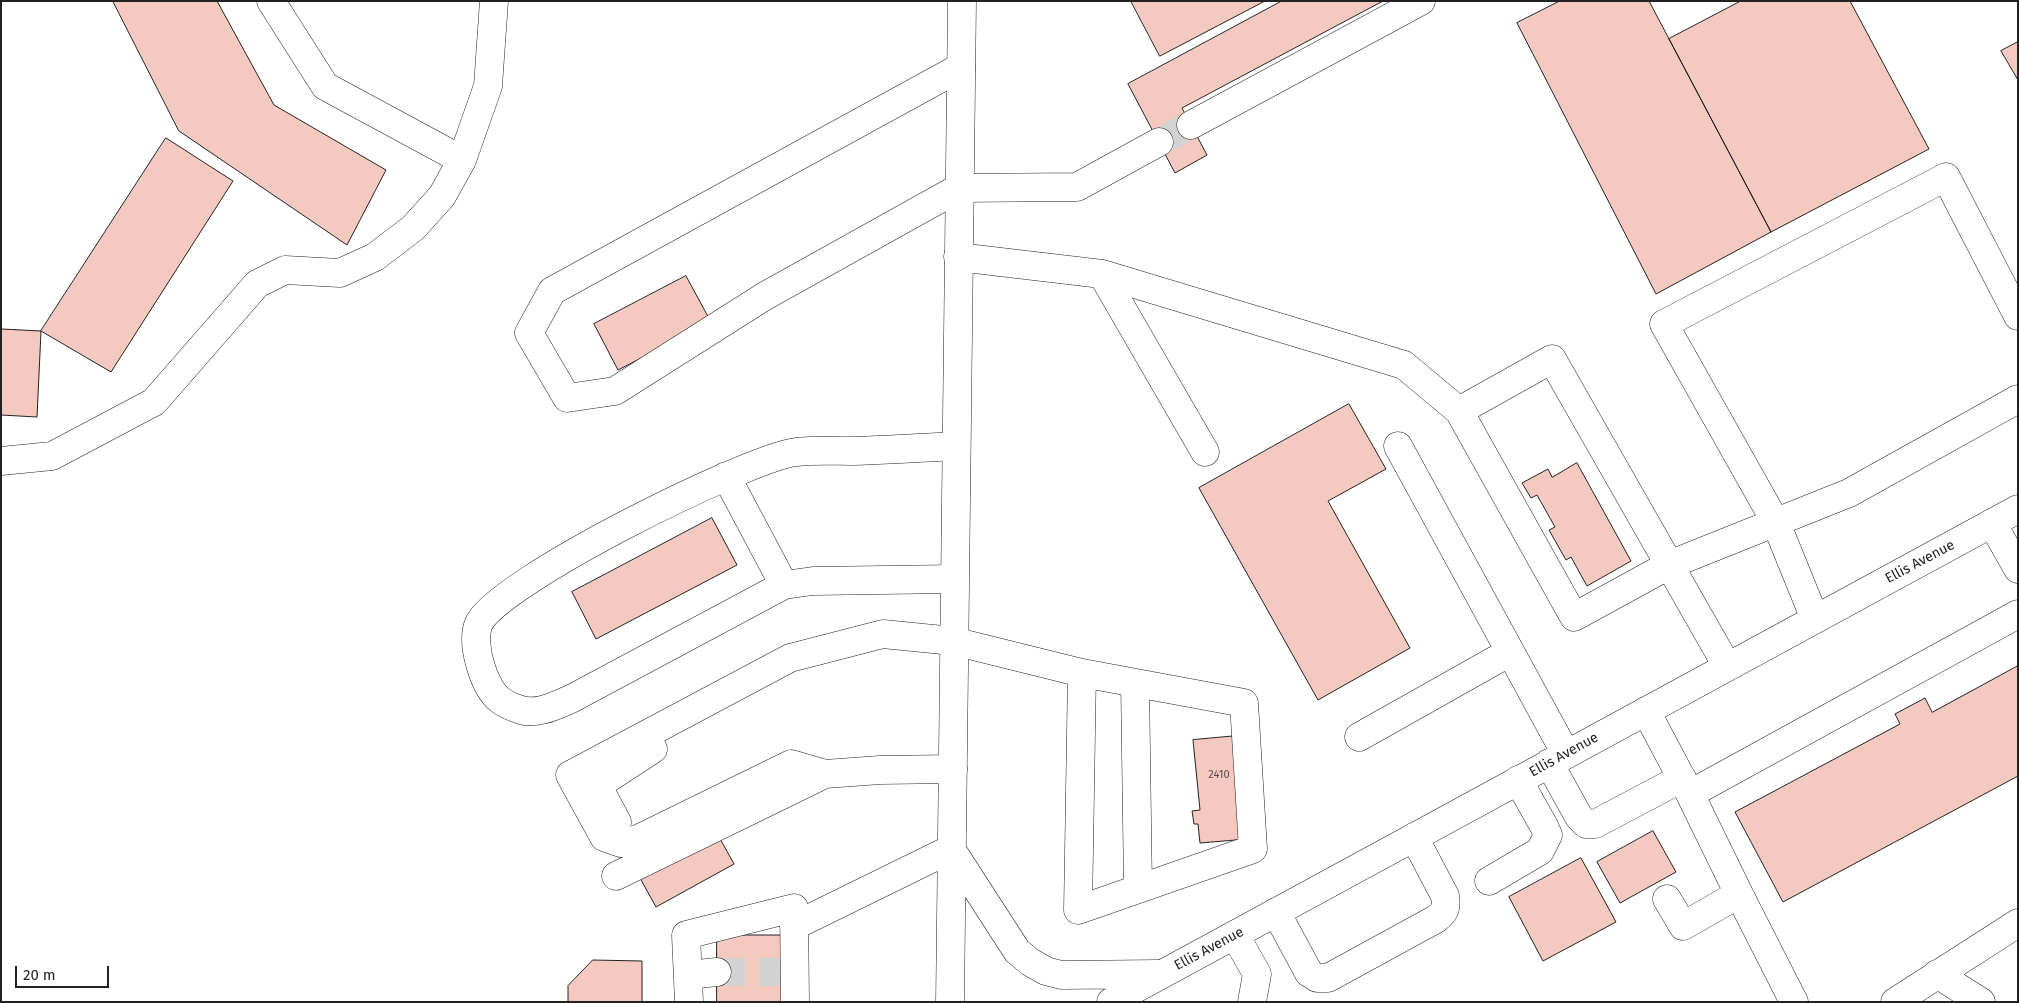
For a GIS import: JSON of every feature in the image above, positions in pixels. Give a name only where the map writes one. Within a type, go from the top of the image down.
[{"type":"main road","points":[[271,1],[325,86],[462,160]]},
{"type":"main road","points":[[1,461],[52,456],[154,402],[257,284],[285,270],[340,273],[375,257],[413,228],[442,196],[462,160],[488,86],[494,1]]},
{"type":"main road","points":[[950,1002],[955,446],[962,1]]},
{"type":"main road","points":[[1191,125],[1422,1]]},
{"type":"main road","points":[[960,67],[552,291],[530,333],[567,398],[615,390],[764,296],[959,188],[1076,187],[1159,142]]},
{"type":"main road","points":[[1815,618],[1776,523],[1664,324],[1946,177],[2018,316]]},
{"type":"main road","points":[[958,257],[1102,274],[1404,365],[1459,411],[1574,617],[1669,565],[1849,493],[2018,399]]},
{"type":"main road","points":[[1102,274],[1205,452]]},
{"type":"main road","points":[[1459,411],[1552,360],[1727,666]]},
{"type":"main road","points":[[954,579],[813,580],[784,585],[571,699],[544,710],[522,711],[500,700],[485,679],[476,650],[479,624],[494,604],[548,568],[622,527],[726,476],[760,462],[795,452],[955,446]]},
{"type":"main road","points":[[1398,446],[1510,652],[1558,759],[1579,817],[1586,824],[1595,824],[1686,786],[2018,614]]},
{"type":"main road","points":[[726,476],[784,585]]},
{"type":"main road","name":"Ellis Avenue","points":[[1111,1002],[2018,509]]},
{"type":"main road","points":[[1992,523],[2018,569]]},
{"type":"main road","points":[[952,769],[880,770],[825,774],[791,764],[638,839],[621,843],[604,837],[570,775],[790,658],[883,634],[953,641],[1082,674],[1244,703],[1253,849],[1078,910],[1082,674]]},
{"type":"main road","points":[[1359,737],[1510,652]]},
{"type":"main road","points":[[1135,683],[1138,889]]},
{"type":"main road","points":[[1646,711],[1686,786],[1738,894],[1794,1002]]},
{"type":"main road","points":[[616,876],[825,774]]},
{"type":"main road","points":[[1489,881],[1540,851],[1548,835],[1518,780]]},
{"type":"main road","points":[[1276,912],[1309,972],[1317,978],[1328,978],[1436,919],[1444,912],[1447,906],[1445,896],[1414,837]]},
{"type":"main road","points":[[794,926],[951,849]]},
{"type":"main road","points":[[951,849],[1005,935],[1030,962],[1061,975],[1162,974]]},
{"type":"main road","points":[[1667,898],[1683,926],[1738,894]]},
{"type":"main road","points":[[689,1002],[686,935],[794,908],[789,972],[794,1002]]},
{"type":"main road","points":[[1895,1002],[2018,923]]},
{"type":"main road","points":[[1235,935],[1257,974],[1252,1002]]},
{"type":"main road","points":[[688,975],[717,972]]},
{"type":"main road","points":[[1937,974],[1981,1002]]},
{"type":"building","points":[[113,1],[217,1],[274,105],[386,170],[347,245],[179,131]]},
{"type":"building","points":[[1131,1],[1265,1],[1160,56]]},
{"type":"building","points":[[1282,1],[1383,1],[1182,108],[1207,155],[1175,173],[1128,84]]},
{"type":"building","points":[[1560,1],[1649,1],[1771,232],[1656,294],[1517,23]]},
{"type":"building","points":[[1741,1],[1850,1],[1929,149],[1771,232],[1669,39]]},
{"type":"building","points":[[2018,42],[2018,80],[2001,51]]},
{"type":"building","points":[[166,138],[233,181],[111,372],[41,331]]},
{"type":"building","points":[[686,276],[711,322],[618,370],[594,324]]},
{"type":"building","points":[[1,329],[41,331],[37,417],[1,415]]},
{"type":"building","points":[[1349,404],[1386,469],[1328,501],[1410,648],[1318,700],[1199,488]]},
{"type":"building","points":[[1577,463],[1631,561],[1587,586],[1571,557],[1566,560],[1549,530],[1555,527],[1537,495],[1531,498],[1522,483],[1548,469],[1552,477]]},
{"type":"building","points":[[712,518],[737,565],[596,639],[572,592]]},
{"type":"building","points":[[2018,666],[2018,776],[1783,902],[1735,812],[1900,724],[1895,714],[1925,698],[1932,712]]},
{"type":"building","points":[[1237,736],[1247,839],[1200,843],[1198,824],[1194,824],[1192,811],[1200,810],[1193,740]]},
{"type":"building","points":[[1653,831],[1676,872],[1620,903],[1597,862]]},
{"type":"building","points":[[718,835],[734,864],[656,907],[640,878]]},
{"type":"building","points":[[1581,858],[1616,922],[1543,961],[1509,897]]},
{"type":"building","points":[[717,935],[784,935],[783,1002],[717,1002]]},
{"type":"building","points":[[593,960],[642,961],[642,1002],[568,1002],[568,986]]},
{"type":"tunnel","points":[[1159,142],[1191,125]]},
{"type":"tunnel","points":[[717,972],[784,972]]}]
